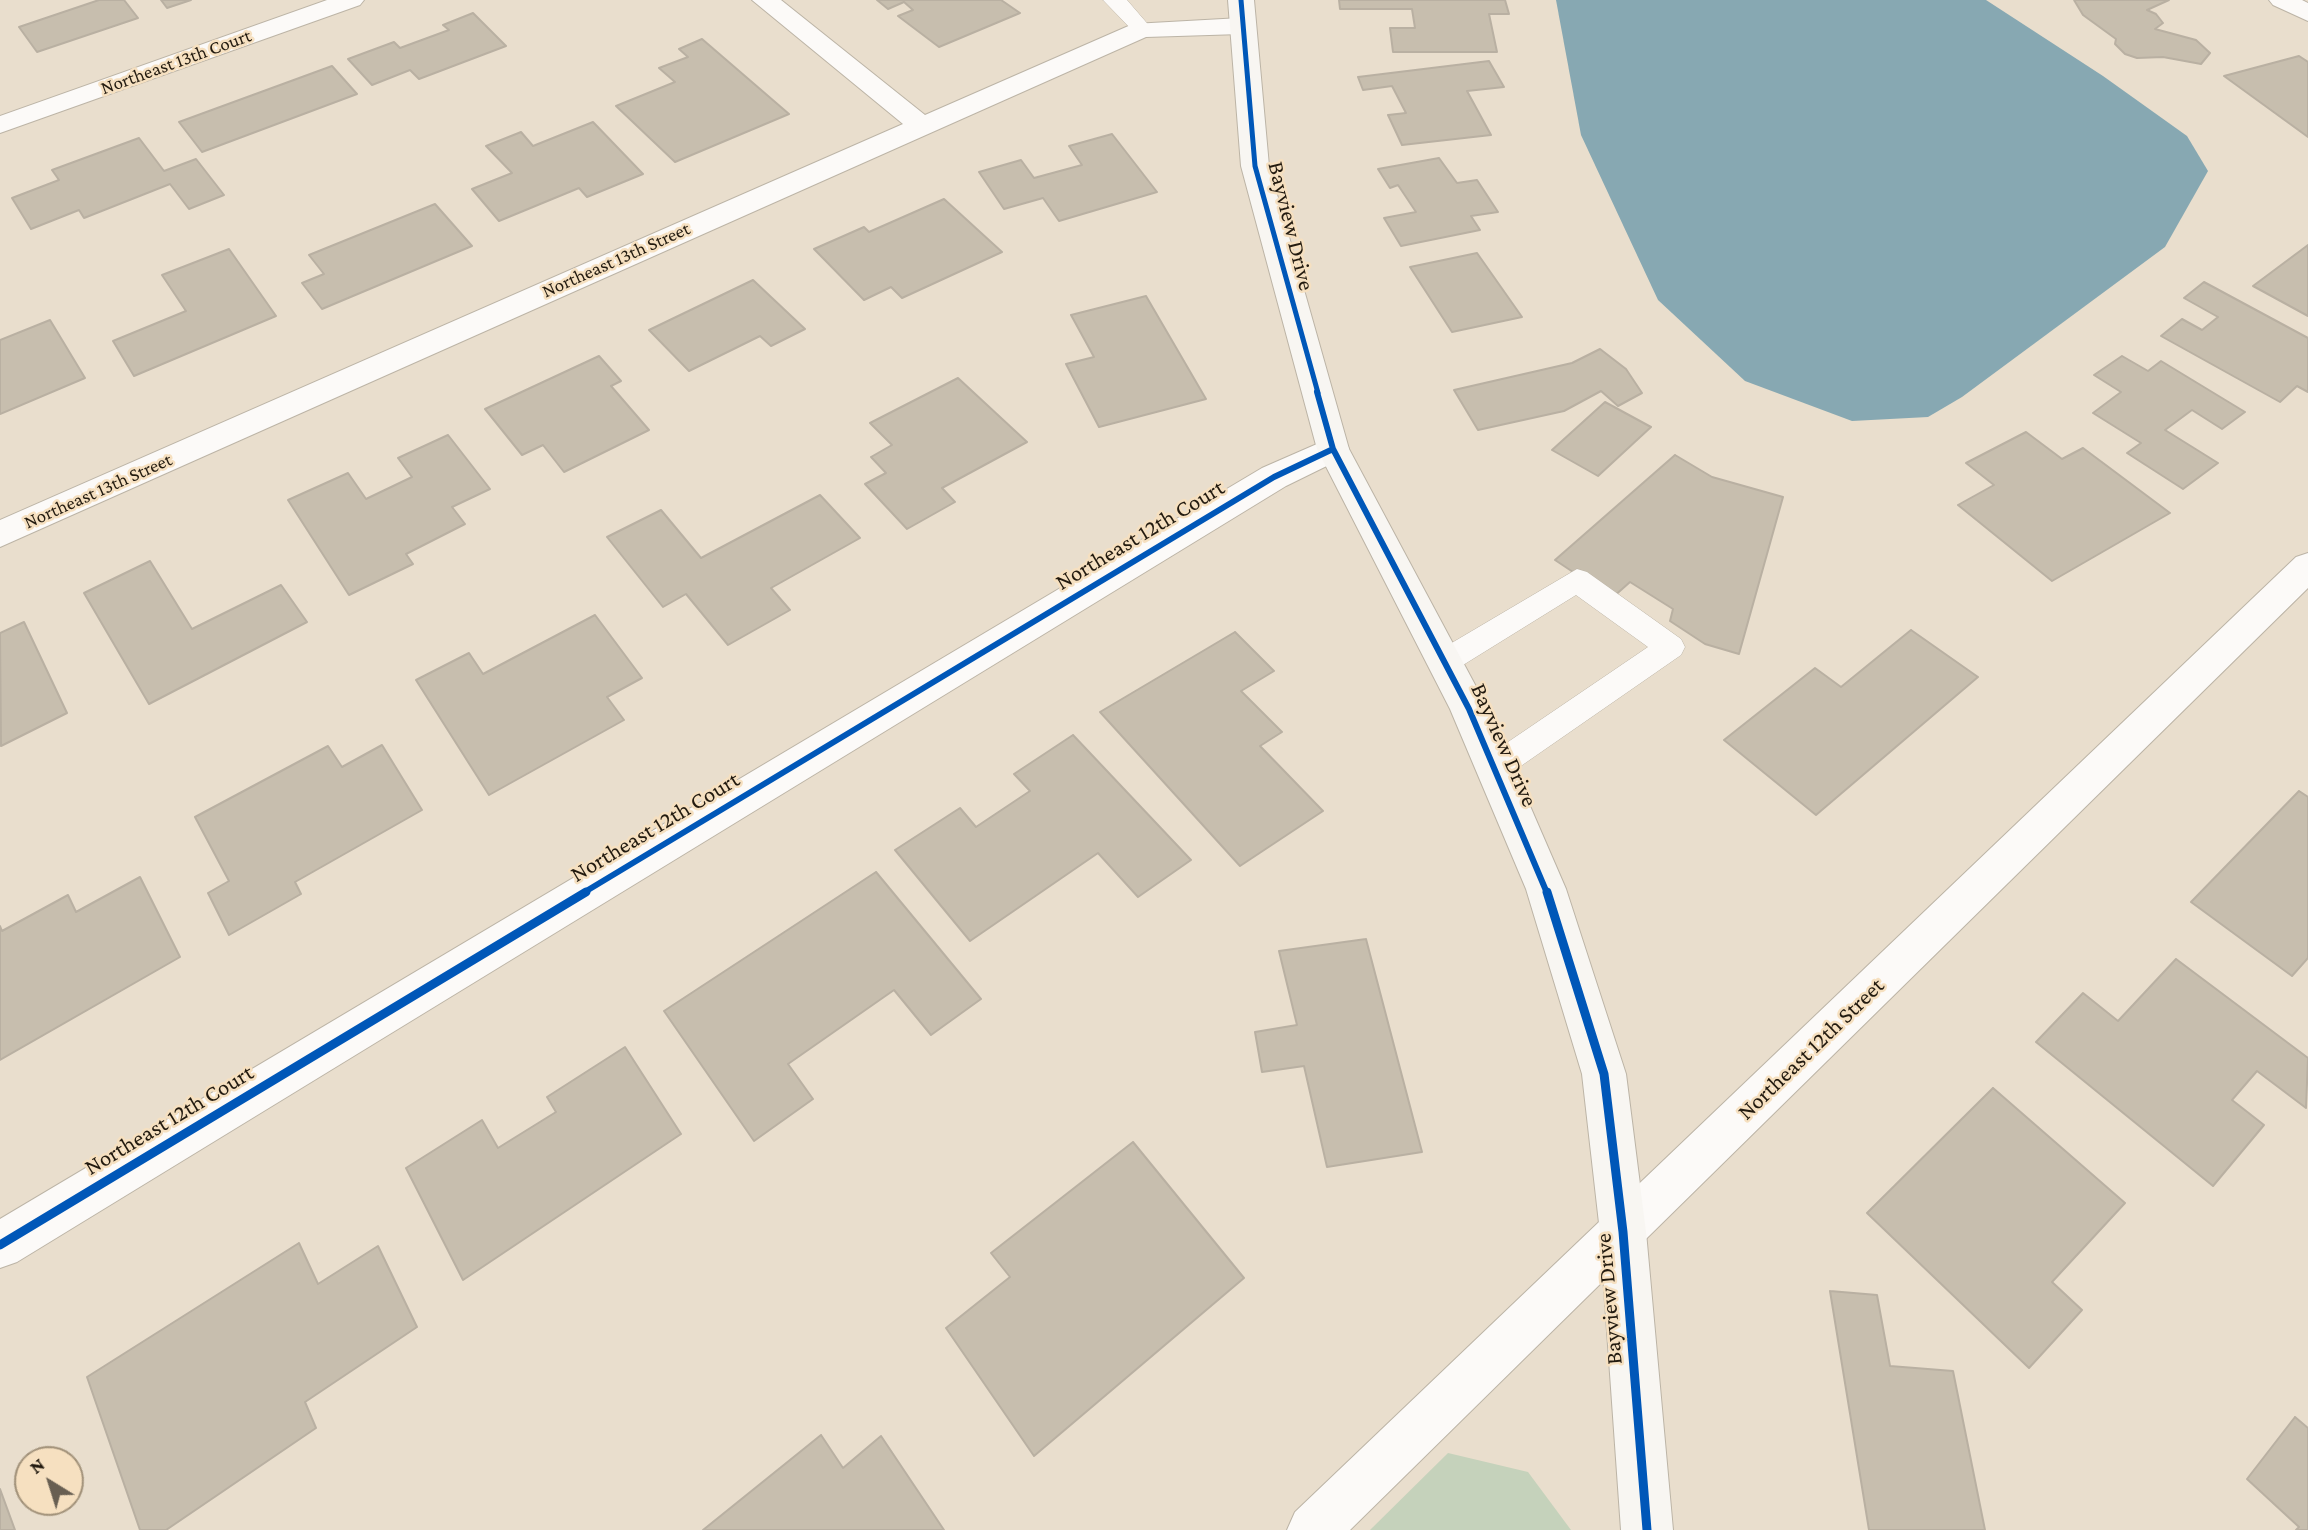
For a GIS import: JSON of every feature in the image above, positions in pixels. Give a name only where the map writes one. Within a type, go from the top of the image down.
[{"type":"street","name":"Northeast 13th Court","points":[[0,125],[351,0]]},
{"type":"street","points":[[765,0],[921,125]]},
{"type":"street","points":[[2282,0],[2308,13]]},
{"type":"street","name":"Northeast 13th Street","points":[[0,534],[1142,29],[1241,13]]},
{"type":"street","name":"Bayview Drive","points":[[1241,13],[1255,166],[1333,449],[1444,662],[1494,768],[1546,889],[1604,1074],[1623,1232],[1647,1530]]},
{"type":"street","name":"Northeast 12th Court","points":[[0,1245],[1274,477],[1333,449]]},
{"type":"street","name":"Northeast 12th Street","points":[[1313,1530],[2308,566]]},
{"type":"lane","points":[[1113,0],[1124,7],[1142,29]]},
{"type":"lane","points":[[1444,662],[1577,580],[1670,647],[1494,768]]},
{"type":"green space","points":[[1448,1453],[1528,1472],[1571,1530],[1370,1530]]},
{"type":"water","points":[[1556,0],[1986,0],[2103,76],[2187,136],[2208,171],[2165,247],[1962,397],[1928,417],[1852,421],[1745,381],[1658,300],[1581,135]]},
{"type":"building","points":[[99,0],[124,0],[138,18],[37,52],[19,27]]},
{"type":"building","points":[[161,0],[191,0],[167,8]]},
{"type":"building","points":[[877,0],[1001,0],[1020,13],[939,47],[898,16],[913,10],[904,2],[888,9]]},
{"type":"building","points":[[1339,0],[1505,0],[1509,14],[1489,14],[1497,52],[1393,52],[1390,28],[1415,28],[1412,9],[1340,9]]},
{"type":"building","points":[[2074,0],[2169,0],[2147,10],[2156,14],[2163,23],[2155,29],[2196,40],[2210,53],[2201,64],[2163,57],[2137,58],[2125,54],[2115,44],[2116,39],[2083,15]]},
{"type":"building","points":[[473,13],[506,46],[419,79],[410,70],[372,85],[348,59],[394,42],[400,48],[449,30],[443,25]]},
{"type":"building","points":[[702,39],[789,114],[675,162],[616,106],[675,82],[659,68],[688,57],[679,49]]},
{"type":"building","points":[[2299,56],[2308,62],[2308,137],[2224,76]]},
{"type":"building","points":[[1489,61],[1504,87],[1467,91],[1491,135],[1402,145],[1388,115],[1406,113],[1392,86],[1363,90],[1358,77]]},
{"type":"building","points":[[332,66],[357,94],[202,152],[179,122]]},
{"type":"building","points":[[593,122],[643,174],[587,197],[579,188],[499,221],[472,189],[512,173],[486,146],[521,132],[533,146]]},
{"type":"building","points":[[1112,134],[1157,192],[1059,221],[1043,198],[1004,209],[979,172],[1021,160],[1034,178],[1082,165],[1069,146]]},
{"type":"building","points":[[139,138],[164,171],[196,159],[224,195],[189,209],[170,184],[84,218],[79,210],[31,229],[12,198],[59,180],[52,170]]},
{"type":"building","points":[[1439,158],[1457,183],[1477,180],[1498,212],[1471,216],[1480,230],[1401,246],[1384,218],[1416,212],[1398,185],[1390,188],[1378,169]]},
{"type":"building","points":[[944,199],[1002,252],[902,298],[891,287],[864,300],[814,249],[864,227],[869,232]]},
{"type":"building","points":[[435,204],[472,246],[322,309],[302,283],[324,274],[309,255]]},
{"type":"building","points":[[2308,245],[2308,316],[2253,286]]},
{"type":"building","points":[[229,249],[276,316],[134,376],[113,341],[186,311],[162,275]]},
{"type":"building","points":[[1477,253],[1522,317],[1452,332],[1410,267]]},
{"type":"building","points":[[753,280],[805,329],[771,346],[760,336],[689,371],[649,330]]},
{"type":"building","points":[[2204,282],[2308,338],[2308,392],[2297,386],[2280,402],[2161,336],[2182,319],[2202,330],[2218,317],[2184,298]]},
{"type":"building","points":[[1146,296],[1206,399],[1099,427],[1066,364],[1094,357],[1071,315]]},
{"type":"building","points":[[50,320],[85,378],[0,414],[0,340]]},
{"type":"building","points":[[1600,349],[1626,369],[1642,393],[1618,406],[1601,391],[1564,411],[1478,430],[1454,390],[1572,363]]},
{"type":"building","points":[[599,356],[621,381],[611,386],[649,430],[564,472],[543,445],[522,455],[485,409]]},
{"type":"building","points":[[2122,356],[2148,371],[2161,361],[2245,412],[2222,429],[2192,410],[2165,430],[2218,463],[2183,489],[2127,453],[2141,443],[2093,413],[2121,392],[2094,375]]},
{"type":"building","points":[[958,378],[1027,442],[942,488],[955,502],[907,529],[865,484],[886,473],[871,457],[892,445],[870,423]]},
{"type":"building","points":[[1605,402],[1651,427],[1598,476],[1552,450]]},
{"type":"building","points":[[2026,432],[2062,459],[2083,448],[2170,513],[2052,581],[1958,505],[1994,485],[1966,463]]},
{"type":"building","points":[[448,435],[490,489],[452,507],[465,524],[406,554],[413,564],[349,595],[288,500],[348,473],[366,499],[412,477],[398,458]]},
{"type":"building","points":[[1675,455],[1712,477],[1783,497],[1739,654],[1705,644],[1670,621],[1673,609],[1630,582],[1612,598],[1555,560]]},
{"type":"building","points":[[820,495],[860,538],[771,588],[790,610],[728,645],[686,594],[663,607],[607,537],[661,510],[701,558]]},
{"type":"building","points":[[150,561],[192,629],[281,585],[307,622],[149,704],[84,593]]},
{"type":"building","points":[[595,615],[642,678],[607,697],[624,720],[489,795],[416,680],[469,653],[483,674]]},
{"type":"building","points":[[24,622],[67,713],[1,746],[0,633]]},
{"type":"building","points":[[1911,630],[1978,677],[1816,815],[1724,740],[1815,668],[1841,687]]},
{"type":"building","points":[[1235,632],[1274,671],[1241,691],[1282,732],[1260,746],[1323,811],[1240,866],[1100,712]]},
{"type":"building","points":[[1073,735],[1191,860],[1138,897],[1098,853],[970,941],[895,850],[960,808],[976,827],[1030,791],[1014,774]]},
{"type":"building","points":[[382,745],[422,810],[295,882],[301,894],[229,935],[208,893],[229,881],[195,817],[328,746],[342,767]]},
{"type":"building","points":[[2299,791],[2308,797],[2308,958],[2292,976],[2191,902]]},
{"type":"building","points":[[876,872],[981,999],[931,1035],[894,990],[788,1064],[813,1099],[754,1141],[664,1011]]},
{"type":"building","points":[[140,877],[180,957],[0,1060],[0,926],[2,931],[68,895],[76,912]]},
{"type":"building","points":[[1366,939],[1422,1152],[1327,1167],[1304,1066],[1262,1072],[1255,1032],[1297,1025],[1279,951]]},
{"type":"building","points":[[2176,959],[2308,1058],[2306,1108],[2257,1071],[2232,1100],[2264,1125],[2213,1186],[2036,1042],[2083,993],[2118,1021]]},
{"type":"building","points":[[625,1047],[681,1134],[463,1280],[406,1168],[482,1120],[498,1148],[556,1112],[547,1097]]},
{"type":"building","points":[[1993,1088],[2125,1203],[2052,1282],[2082,1310],[2029,1368],[1867,1213]]},
{"type":"building","points":[[1133,1142],[1244,1278],[1034,1456],[946,1328],[1010,1277],[991,1253]]},
{"type":"building","points":[[299,1243],[318,1284],[378,1246],[417,1327],[305,1402],[316,1428],[166,1530],[140,1530],[87,1377]]},
{"type":"building","points":[[1830,1291],[1877,1295],[1890,1366],[1953,1371],[1985,1530],[1869,1530]]},
{"type":"building","points":[[2295,1417],[2308,1428],[2308,1530],[2296,1530],[2299,1527],[2247,1479]]},
{"type":"building","points":[[821,1435],[843,1468],[881,1436],[944,1530],[703,1530]]},
{"type":"building","points":[[0,1489],[15,1530],[0,1530]]},
{"type":"cycle path","points":[[1241,0],[1255,166],[1333,449],[1469,709],[1546,889],[1604,1074],[1623,1232],[1647,1530]]},
{"type":"cycle path","points":[[0,1245],[1274,477],[1333,449]]}]
